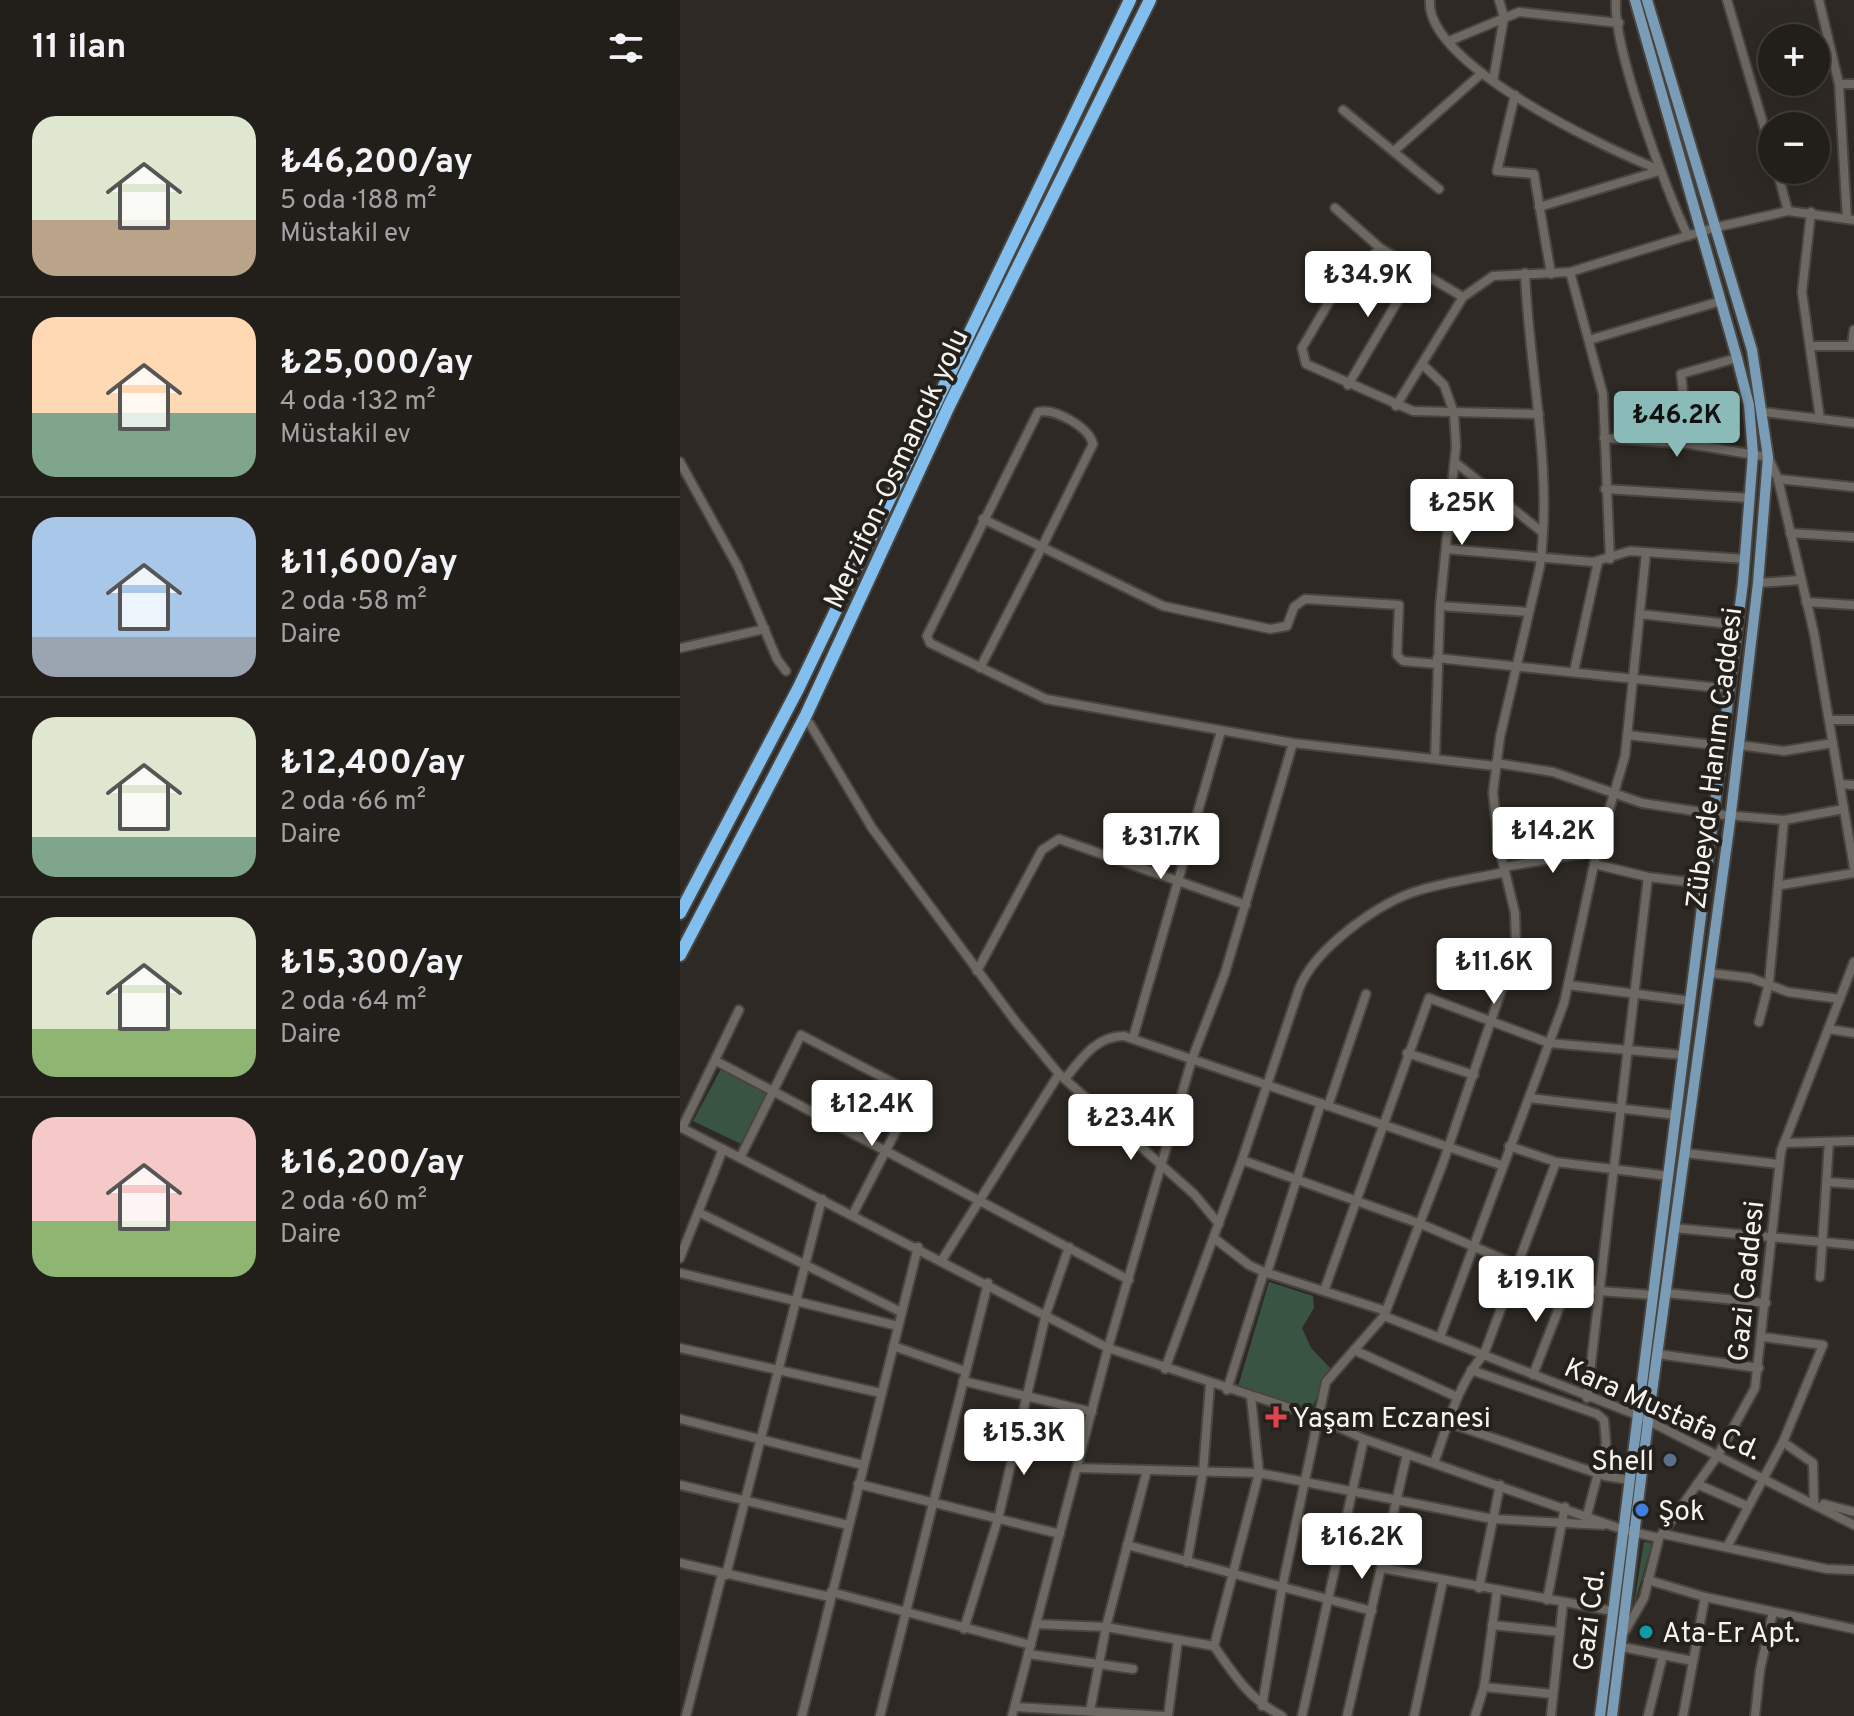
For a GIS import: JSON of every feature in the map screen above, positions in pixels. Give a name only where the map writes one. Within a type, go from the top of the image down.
[{"type":"highway","name":"Merzifon-Osmancık yolu","points":[[680,913],[798,689],[1130,0]]},
{"type":"highway","name":"Merzifon-Osmancık yolu","points":[[680,955],[806,715],[949,406],[1150,0]]},
{"type":"main road","points":[[1628,1531],[1637,1415],[1738,625],[1753,454],[1749,405],[1737,358],[1635,0]]},
{"type":"main road","name":"Zübeyde Hanım Caddesi","points":[[1628,1531],[1648,1421],[1731,814],[1758,583],[1768,457],[1764,412],[1752,350],[1647,0]]},
{"type":"main road","name":"Gazi Cd.","points":[[1600,1716],[1613,1611],[1628,1531]]},
{"type":"main road","name":"Gazi Cd.","points":[[1612,1716],[1625,1631],[1628,1531]]},
{"type":"street","points":[[1430,0],[1431,14],[1449,41],[1482,73],[1597,145],[1660,170]]},
{"type":"street","points":[[1493,81],[1504,17],[1499,0]]},
{"type":"street","points":[[1616,0],[1619,23],[1660,170],[1688,236]]},
{"type":"street","points":[[1727,0],[1760,112]]},
{"type":"street","points":[[1396,406],[1463,297],[1493,276],[1570,272],[1702,234],[1713,228],[1788,211],[1850,220],[1839,84],[1819,0]]},
{"type":"street","points":[[1449,41],[1504,17],[1527,11],[1619,23]]},
{"type":"street","points":[[1394,151],[1482,73]]},
{"type":"street","points":[[1839,84],[1854,84]]},
{"type":"street","points":[[1515,95],[1497,171],[1534,174],[1551,274]]},
{"type":"street","points":[[1343,110],[1439,189]]},
{"type":"street","points":[[1539,207],[1660,170]]},
{"type":"street","points":[[1781,184],[1788,211]]},
{"type":"street","points":[[1335,208],[1380,248],[1463,297]]},
{"type":"street","points":[[1811,212],[1802,292],[1820,419]]},
{"type":"street","points":[[1380,248],[1329,302],[1301,351],[1308,365],[1396,406],[1454,413],[1539,414]]},
{"type":"street","points":[[1348,385],[1416,270]]},
{"type":"street","points":[[1570,272],[1603,394],[1610,559]]},
{"type":"street","points":[[1262,1706],[1282,1588],[1326,1382],[1385,1314],[1449,1146],[1516,947],[1515,913],[1504,870],[1493,793],[1496,764],[1541,557],[1539,414],[1528,349],[1525,273]]},
{"type":"street","points":[[1589,340],[1721,301]]},
{"type":"street","points":[[1811,346],[1853,346],[1854,330]]},
{"type":"street","points":[[1689,444],[1689,421],[1680,377],[1685,372],[1737,358]]},
{"type":"street","points":[[1422,364],[1440,378],[1454,413],[1456,463],[1447,505],[1437,661],[1435,758]]},
{"type":"street","points":[[980,668],[1093,444],[1090,435],[1056,412],[1038,412],[927,636],[930,643],[980,668],[1046,699],[1221,731],[1293,743],[1553,772],[1613,796],[1714,814],[1784,820],[1844,809]]},
{"type":"street","points":[[1764,412],[1854,423]]},
{"type":"street","points":[[1604,438],[1689,444],[1768,457],[1778,479],[1829,720],[1854,871],[1781,885]]},
{"type":"street","points":[[680,462],[738,567],[786,671]]},
{"type":"street","points":[[1456,463],[1542,532]]},
{"type":"street","points":[[1778,479],[1854,487]]},
{"type":"street","points":[[1605,489],[1750,498]]},
{"type":"street","points":[[983,519],[1163,606],[1270,629],[1287,626],[1294,607],[1305,599],[1399,605],[1397,655],[1403,661],[1516,666],[1730,689]]},
{"type":"street","points":[[1790,533],[1854,537]]},
{"type":"street","points":[[1446,549],[1598,562],[1630,551],[1745,559]]},
{"type":"street","points":[[1440,1337],[1568,985],[1597,851],[1627,735],[1646,553]]},
{"type":"street","points":[[1574,671],[1598,562]]},
{"type":"street","points":[[1758,583],[1801,580]]},
{"type":"street","points":[[1806,602],[1854,605]]},
{"type":"street","points":[[1440,606],[1528,612]]},
{"type":"street","points":[[1640,614],[1738,625]]},
{"type":"street","points":[[680,648],[765,629]]},
{"type":"street","points":[[1829,720],[1854,720]]},
{"type":"street","points":[[810,724],[872,828],[977,971],[1062,1076],[1161,1168],[1194,1194],[1219,1224]]},
{"type":"street","points":[[1133,1038],[1221,731]]},
{"type":"street","points":[[1627,735],[1723,746]]},
{"type":"street","points":[[1178,1640],[1166,1716],[1013,1712],[1108,1348],[1192,1059],[1246,905],[1293,743]]},
{"type":"street","points":[[1739,745],[1784,751],[1833,743]]},
{"type":"street","points":[[1840,784],[1854,785]]},
{"type":"street","points":[[1759,1022],[1769,983],[1781,885],[1784,820]]},
{"type":"street","points":[[977,971],[1042,850],[1059,839],[1246,905]]},
{"type":"street","points":[[1165,1369],[1242,1160],[1303,980],[1325,948],[1411,893],[1597,851]]},
{"type":"street","points":[[1594,864],[1648,877],[1706,884]]},
{"type":"street","points":[[1587,1398],[1648,877]]},
{"type":"street","name":"Gazi Caddesi","points":[[1625,1631],[1644,1598],[1661,1536],[1718,1455],[1755,1388],[1763,1337],[1778,1164],[1854,962]]},
{"type":"street","points":[[1710,973],[1769,983],[1788,992],[1840,999]]},
{"type":"street","points":[[1568,985],[1691,1001]]},
{"type":"street","points":[[1227,1390],[1297,1180],[1366,994]]},
{"type":"street","points":[[1324,1291],[1429,998],[1549,1043],[1684,1055]]},
{"type":"street","points":[[739,1010],[681,1127],[988,1283],[1108,1348],[1227,1390],[1317,1417],[1364,1439],[1628,1531],[1727,1547],[1827,1569],[1854,1570]]},
{"type":"street","points":[[1828,1029],[1854,1033]]},
{"type":"street","points":[[740,1158],[801,1035],[915,1094],[853,1214]]},
{"type":"street","points":[[942,1260],[1062,1076],[1102,1040],[1116,1036],[1133,1038],[1501,1165]]},
{"type":"street","points":[[1407,1053],[1474,1075]]},
{"type":"street","points":[[716,1061],[888,1151],[979,1204],[1129,1280]]},
{"type":"street","points":[[1529,1098],[1677,1115]]},
{"type":"street","points":[[1784,1143],[1854,1141]]},
{"type":"street","points":[[1820,1277],[1829,1142]]},
{"type":"street","points":[[1509,1146],[1556,1162],[1669,1176]]},
{"type":"street","points":[[680,1258],[682,1246],[723,1149]]},
{"type":"street","points":[[1685,1153],[1778,1164]]},
{"type":"street","points":[[1242,1160],[1421,1224],[1568,1285],[1654,1295]]},
{"type":"street","points":[[1434,1463],[1457,1397],[1471,1370],[1484,1354],[1556,1162]]},
{"type":"street","points":[[1828,1182],[1854,1184]]},
{"type":"street","points":[[686,1716],[822,1199]]},
{"type":"street","points":[[698,1212],[901,1312]]},
{"type":"street","points":[[1674,1228],[1854,1245]]},
{"type":"street","name":"Kara Mustafa Cd.","points":[[1214,1238],[1249,1265],[1385,1314],[1587,1398],[1637,1415],[1814,1502]]},
{"type":"street","points":[[802,1716],[918,1247]]},
{"type":"street","points":[[964,1629],[998,1519],[1046,1314],[1069,1247]]},
{"type":"street","points":[[680,1273],[898,1326]]},
{"type":"street","points":[[880,1716],[988,1283]]},
{"type":"street","points":[[1533,1375],[1568,1285]]},
{"type":"street","points":[[1666,1293],[1766,1303]]},
{"type":"street","points":[[1727,1547],[1783,1442],[1823,1345],[1763,1337]]},
{"type":"street","points":[[893,1346],[964,1376],[1026,1397],[1092,1412]]},
{"type":"street","points":[[680,1348],[881,1393]]},
{"type":"street","points":[[1354,1350],[1457,1397]]},
{"type":"street","points":[[1657,1354],[1759,1368]]},
{"type":"street","points":[[1471,1370],[1597,1414],[1604,1420],[1607,1434],[1587,1515]]},
{"type":"street","points":[[1187,1562],[1203,1472],[1210,1384]]},
{"type":"street","points":[[1214,1646],[1259,1473],[1251,1397]]},
{"type":"street","points":[[680,1419],[863,1465]]},
{"type":"street","points":[[1449,1423],[1598,1473],[1630,1480]]},
{"type":"street","points":[[1302,1716],[1364,1439]]},
{"type":"street","points":[[1783,1442],[1813,1463],[1814,1502]]},
{"type":"street","points":[[1347,1716],[1407,1454]]},
{"type":"street","points":[[1077,1468],[1259,1473],[1493,1519],[1562,1525],[1610,1525]]},
{"type":"street","points":[[1096,1713],[1099,1664],[1106,1627],[1147,1470]]},
{"type":"street","points":[[858,1484],[1060,1534]]},
{"type":"street","points":[[1697,1484],[1747,1506]]},
{"type":"street","points":[[680,1485],[848,1525]]},
{"type":"street","points":[[1479,1588],[1500,1485]]},
{"type":"street","points":[[1814,1502],[1854,1510],[1852,1525],[1814,1502]]},
{"type":"street","points":[[1547,1600],[1565,1507]]},
{"type":"street","points":[[1127,1545],[1372,1611]]},
{"type":"street","points":[[680,1563],[905,1613],[1030,1650],[1133,1669]]},
{"type":"street","points":[[1382,1568],[1613,1611]]},
{"type":"street","points":[[1648,1580],[1705,1597],[1854,1629]]},
{"type":"street","points":[[1414,1716],[1443,1581]]},
{"type":"street","points":[[1475,1716],[1484,1687],[1497,1591]]},
{"type":"street","points":[[1683,1716],[1705,1597]]},
{"type":"street","points":[[1551,1716],[1563,1603]]},
{"type":"street","points":[[1755,1716],[1760,1670],[1773,1612]]},
{"type":"street","points":[[1036,1624],[1106,1627],[1214,1646],[1244,1690],[1262,1706],[1282,1716]]},
{"type":"street","points":[[1492,1625],[1560,1632]]},
{"type":"street","points":[[1622,1647],[1693,1661]]},
{"type":"street","points":[[1648,1716],[1663,1655]]},
{"type":"street","points":[[1484,1687],[1553,1694]]},
{"type":"green space","points":[[721,1069],[767,1093],[741,1144],[693,1121]]},
{"type":"green space","points":[[1269,1282],[1313,1296],[1314,1308],[1302,1328],[1311,1348],[1331,1369],[1310,1412],[1237,1390]]},
{"type":"green space","points":[[1644,1542],[1652,1543],[1633,1609]]},
{"type":"place","name":"Yaşam Eczanesi","points":[[1276,1417]]},
{"type":"place","name":"Shell","points":[[1670,1460]]},
{"type":"place","name":"Şok","points":[[1642,1510]]},
{"type":"place","name":"Ata-Er Apt.","points":[[1646,1632]]}]
